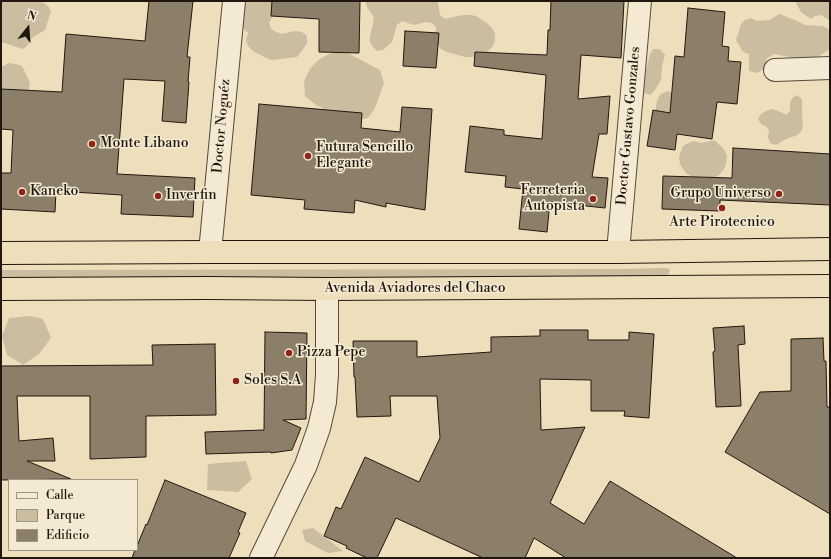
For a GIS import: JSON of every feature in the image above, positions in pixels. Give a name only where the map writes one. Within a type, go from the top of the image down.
[{"type":"highway","points":[[1,253],[618,252],[830,249]]},
{"type":"highway","name":"Avenida Aviadores del Chaco","points":[[1,289],[830,286]]},
{"type":"street","name":"Doctor Noguéz","points":[[210,252],[234,1]]},
{"type":"street","name":"Doctor Gustavo Gonzales","points":[[618,252],[640,1]]},
{"type":"street","points":[[775,70],[830,68]]},
{"type":"street","points":[[261,558],[306,465],[319,428],[325,402],[326,388],[327,289]]},
{"type":"green space","points":[[1,1],[37,1],[44,3],[49,7],[51,12],[45,30],[30,39],[28,45],[23,49],[1,42]]},
{"type":"green space","points":[[247,1],[280,1],[278,13],[272,17],[269,23],[271,29],[276,32],[282,34],[295,31],[302,32],[307,36],[307,43],[297,57],[272,60],[253,51],[248,46],[246,40],[248,33],[244,29],[238,27],[236,12]]},
{"type":"green space","points":[[365,1],[437,1],[440,15],[445,19],[463,15],[476,16],[492,28],[495,34],[495,40],[493,46],[483,54],[465,57],[441,49],[435,39],[436,27],[432,23],[426,22],[414,25],[402,21],[397,25],[392,42],[383,50],[377,51],[370,42],[374,17]]},
{"type":"green space","points":[[795,1],[830,1],[830,21],[821,15],[815,16],[811,19],[801,12]]},
{"type":"green space","points":[[779,14],[805,25],[823,26],[830,30],[830,49],[808,63],[798,64],[789,57],[774,54],[767,58],[765,68],[757,73],[749,71],[749,54],[743,52],[736,40],[741,24],[745,20],[751,18],[757,21],[770,20]]},
{"type":"green space","points":[[653,49],[660,49],[665,55],[662,66],[661,80],[650,95],[644,93],[640,88],[641,76],[647,67],[650,54]]},
{"type":"green space","points":[[342,50],[380,70],[384,83],[375,108],[368,118],[354,121],[343,118],[316,105],[305,96],[304,81],[310,69],[318,60],[329,54]]},
{"type":"green space","points":[[9,63],[22,66],[28,78],[30,84],[29,90],[25,95],[1,89],[1,67]]},
{"type":"green space","points":[[667,91],[673,93],[678,116],[656,111],[658,98],[661,94]]},
{"type":"green space","points":[[797,95],[802,99],[802,130],[798,135],[786,139],[776,145],[770,143],[767,127],[761,124],[758,119],[761,114],[772,109],[787,115],[790,110],[792,98]]},
{"type":"green space","points":[[714,140],[724,149],[727,156],[724,169],[714,178],[693,177],[687,174],[680,164],[679,157],[683,146],[694,141],[701,143]]},
{"type":"green space","points":[[667,268],[670,270],[669,274],[667,275],[618,277],[1,278],[1,270]]},
{"type":"green space","points":[[29,316],[43,319],[51,338],[39,354],[23,365],[7,355],[2,336],[9,318]]},
{"type":"green space","points":[[246,461],[252,479],[238,492],[207,490],[208,464]]},
{"type":"green space","points":[[313,528],[343,551],[328,553],[305,541],[302,530]]},
{"type":"building","points":[[149,1],[193,1],[187,57],[190,57],[186,123],[162,121],[165,81],[124,79],[117,174],[195,178],[193,217],[121,214],[122,195],[56,191],[55,212],[1,209],[1,173],[11,173],[13,130],[1,129],[1,89],[62,92],[66,34],[145,41]]},
{"type":"building","points":[[272,1],[360,1],[359,53],[319,52],[319,19],[271,16]]},
{"type":"building","points":[[551,1],[624,1],[621,58],[581,55],[578,99],[610,96],[607,134],[599,134],[592,177],[608,178],[605,208],[550,202],[547,232],[519,229],[523,189],[505,187],[506,176],[465,172],[470,126],[504,130],[504,135],[542,139],[546,75],[474,66],[475,52],[547,55]]},
{"type":"building","points":[[688,8],[725,12],[722,46],[729,47],[728,61],[741,62],[737,104],[717,102],[712,139],[677,134],[675,150],[647,146],[653,110],[670,113],[675,56],[684,57]]},
{"type":"building","points":[[405,31],[439,33],[436,68],[403,66]]},
{"type":"building","points":[[259,104],[362,113],[361,128],[400,132],[402,107],[432,109],[425,210],[386,203],[386,207],[355,200],[354,213],[304,209],[305,200],[251,195]]},
{"type":"building","points":[[733,148],[830,154],[830,205],[720,200],[720,211],[662,209],[663,176],[732,178]]},
{"type":"building","points":[[744,326],[745,344],[738,345],[741,406],[716,407],[713,328]]},
{"type":"building","points":[[540,330],[588,330],[588,340],[629,340],[629,332],[654,334],[649,418],[624,416],[625,411],[591,411],[591,380],[540,379],[541,430],[585,427],[550,503],[584,524],[610,481],[737,558],[566,558],[534,538],[525,558],[483,558],[396,518],[377,558],[367,558],[346,548],[347,546],[324,536],[336,507],[341,509],[365,457],[419,482],[440,438],[437,396],[390,396],[391,416],[357,417],[353,341],[417,341],[417,357],[491,352],[491,337],[540,336]]},
{"type":"building","points":[[265,332],[307,333],[306,419],[283,420],[301,428],[292,450],[271,453],[206,454],[205,432],[264,430]]},
{"type":"building","points":[[823,338],[824,361],[826,361],[827,407],[830,407],[830,514],[725,452],[760,392],[791,391],[791,339]]},
{"type":"building","points":[[215,344],[216,415],[146,416],[146,457],[90,459],[90,396],[17,396],[19,441],[53,438],[55,461],[27,461],[71,479],[1,480],[1,366],[153,365],[152,345]]},
{"type":"building","points":[[165,480],[246,513],[238,532],[240,533],[229,558],[132,558],[135,551],[138,551],[138,544],[146,524],[147,525]]},
{"type":"place","name":"Monte Libano","points":[[92,144]]},
{"type":"place","name":"Futura Sencillo Elegante","points":[[308,156]]},
{"type":"place","name":"Kaneko","points":[[22,192]]},
{"type":"place","name":"Grupo Universo","points":[[779,194]]},
{"type":"place","name":"Inverfin","points":[[158,196]]},
{"type":"place","name":"Ferreteria Autopista","points":[[593,199]]},
{"type":"place","name":"Arte Pirotecnico","points":[[722,208]]},
{"type":"place","name":"Pizza Pepe","points":[[289,353]]},
{"type":"place","name":"Soles S.A","points":[[236,381]]}]
